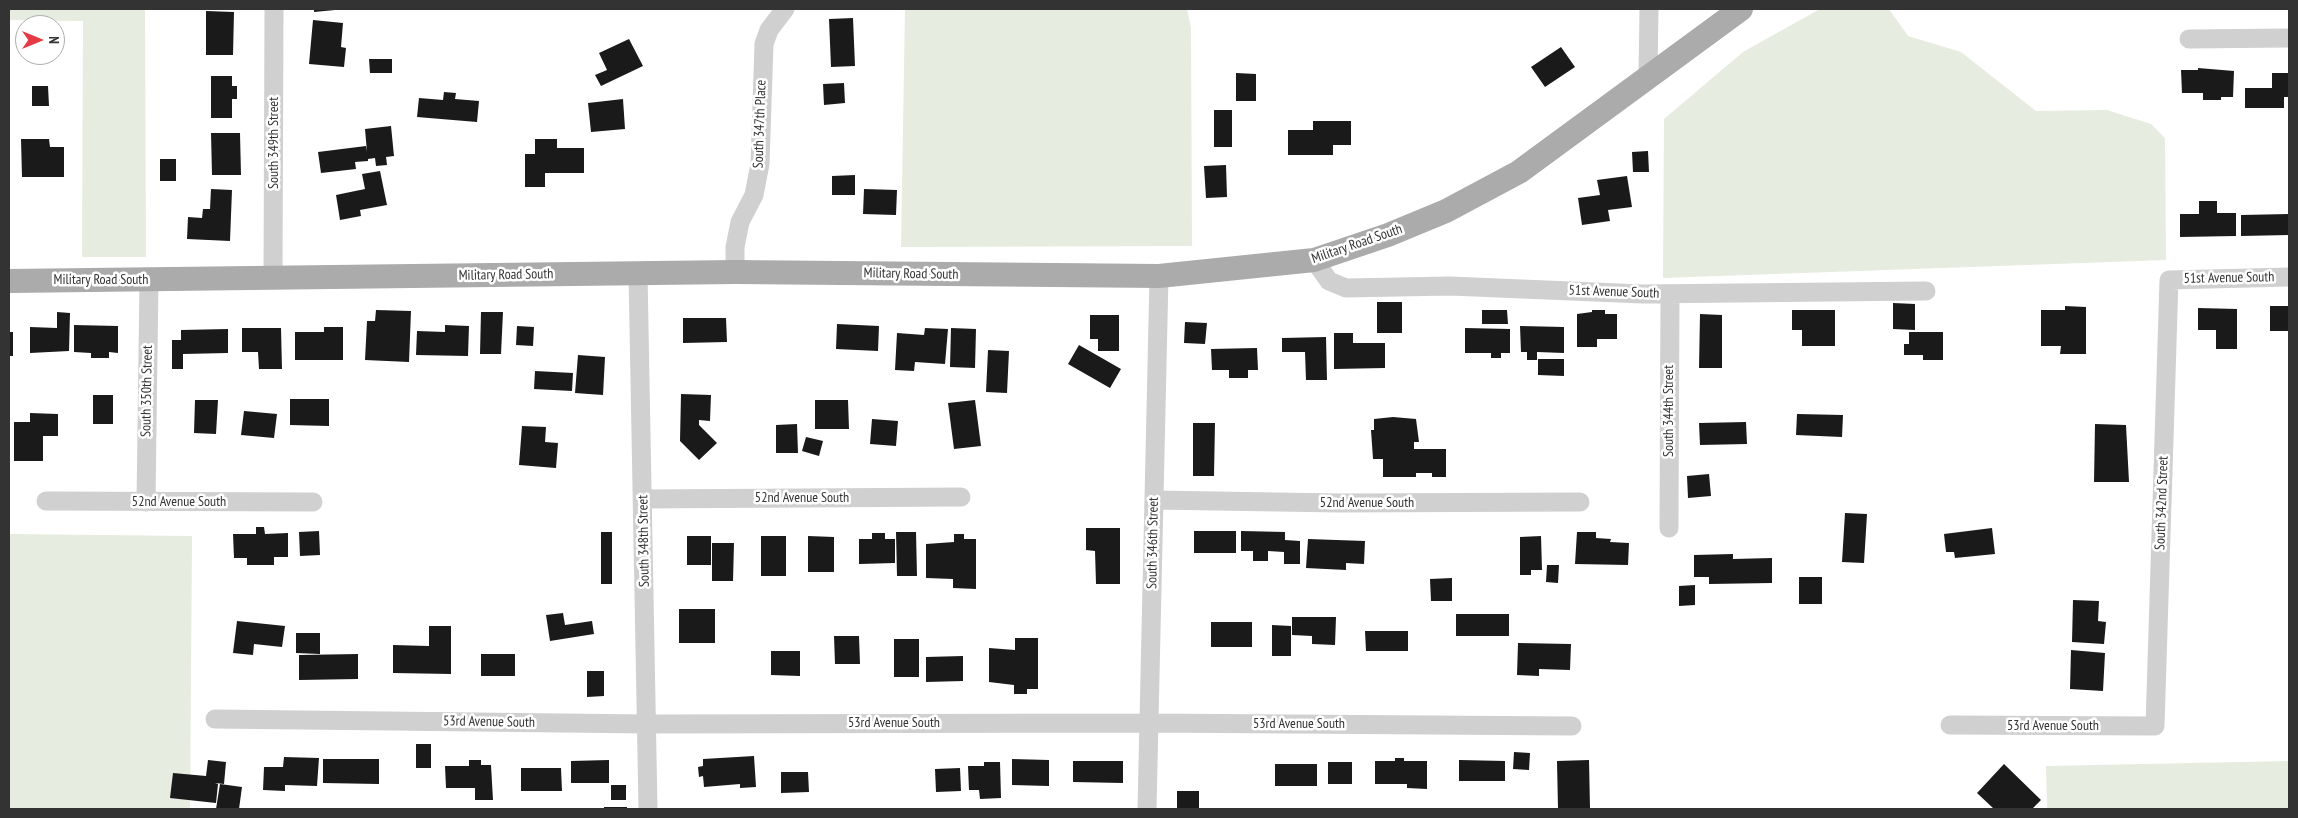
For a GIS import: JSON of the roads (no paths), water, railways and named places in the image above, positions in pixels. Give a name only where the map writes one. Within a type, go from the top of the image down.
[{"type":"main road","name":"Military Road South","points":[[9,281],[735,272],[1159,276],[1314,260],[1388,235],[1446,211],[1518,172],[1741,9]]},
{"type":"street","name":"South 349th Street","points":[[273,278],[274,9]]},
{"type":"street","name":"South 347th Place","points":[[735,272],[735,247],[740,222],[754,195],[760,164],[764,44],[769,30],[786,9]]},
{"type":"street","points":[[1648,76],[1649,9]]},
{"type":"street","points":[[2189,39],[2289,38]]},
{"type":"street","name":"51st Avenue South","points":[[1314,260],[1329,281],[1346,288],[1450,286],[1670,294],[1926,291]]},
{"type":"street","name":"South 348th Street","points":[[638,274],[648,724],[648,809]]},
{"type":"street","name":"South 346th Street","points":[[1147,809],[1159,276]]},
{"type":"street","name":"51st Avenue South","points":[[2169,280],[2289,277]]},
{"type":"street","name":"South 350th Street","points":[[146,502],[149,280]]},
{"type":"street","name":"South 342nd Street","points":[[2155,726],[2169,280]]},
{"type":"street","name":"South 344th Street","points":[[1669,528],[1670,294]]},
{"type":"street","name":"52nd Avenue South","points":[[643,499],[961,497]]},
{"type":"street","name":"52nd Avenue South","points":[[1154,500],[1339,503],[1580,502]]},
{"type":"street","name":"52nd Avenue South","points":[[46,501],[313,502]]},
{"type":"street","name":"53rd Avenue South","points":[[215,719],[648,724],[1150,723],[1572,726]]},
{"type":"street","name":"53rd Avenue South","points":[[1950,725],[2155,726]]}]
